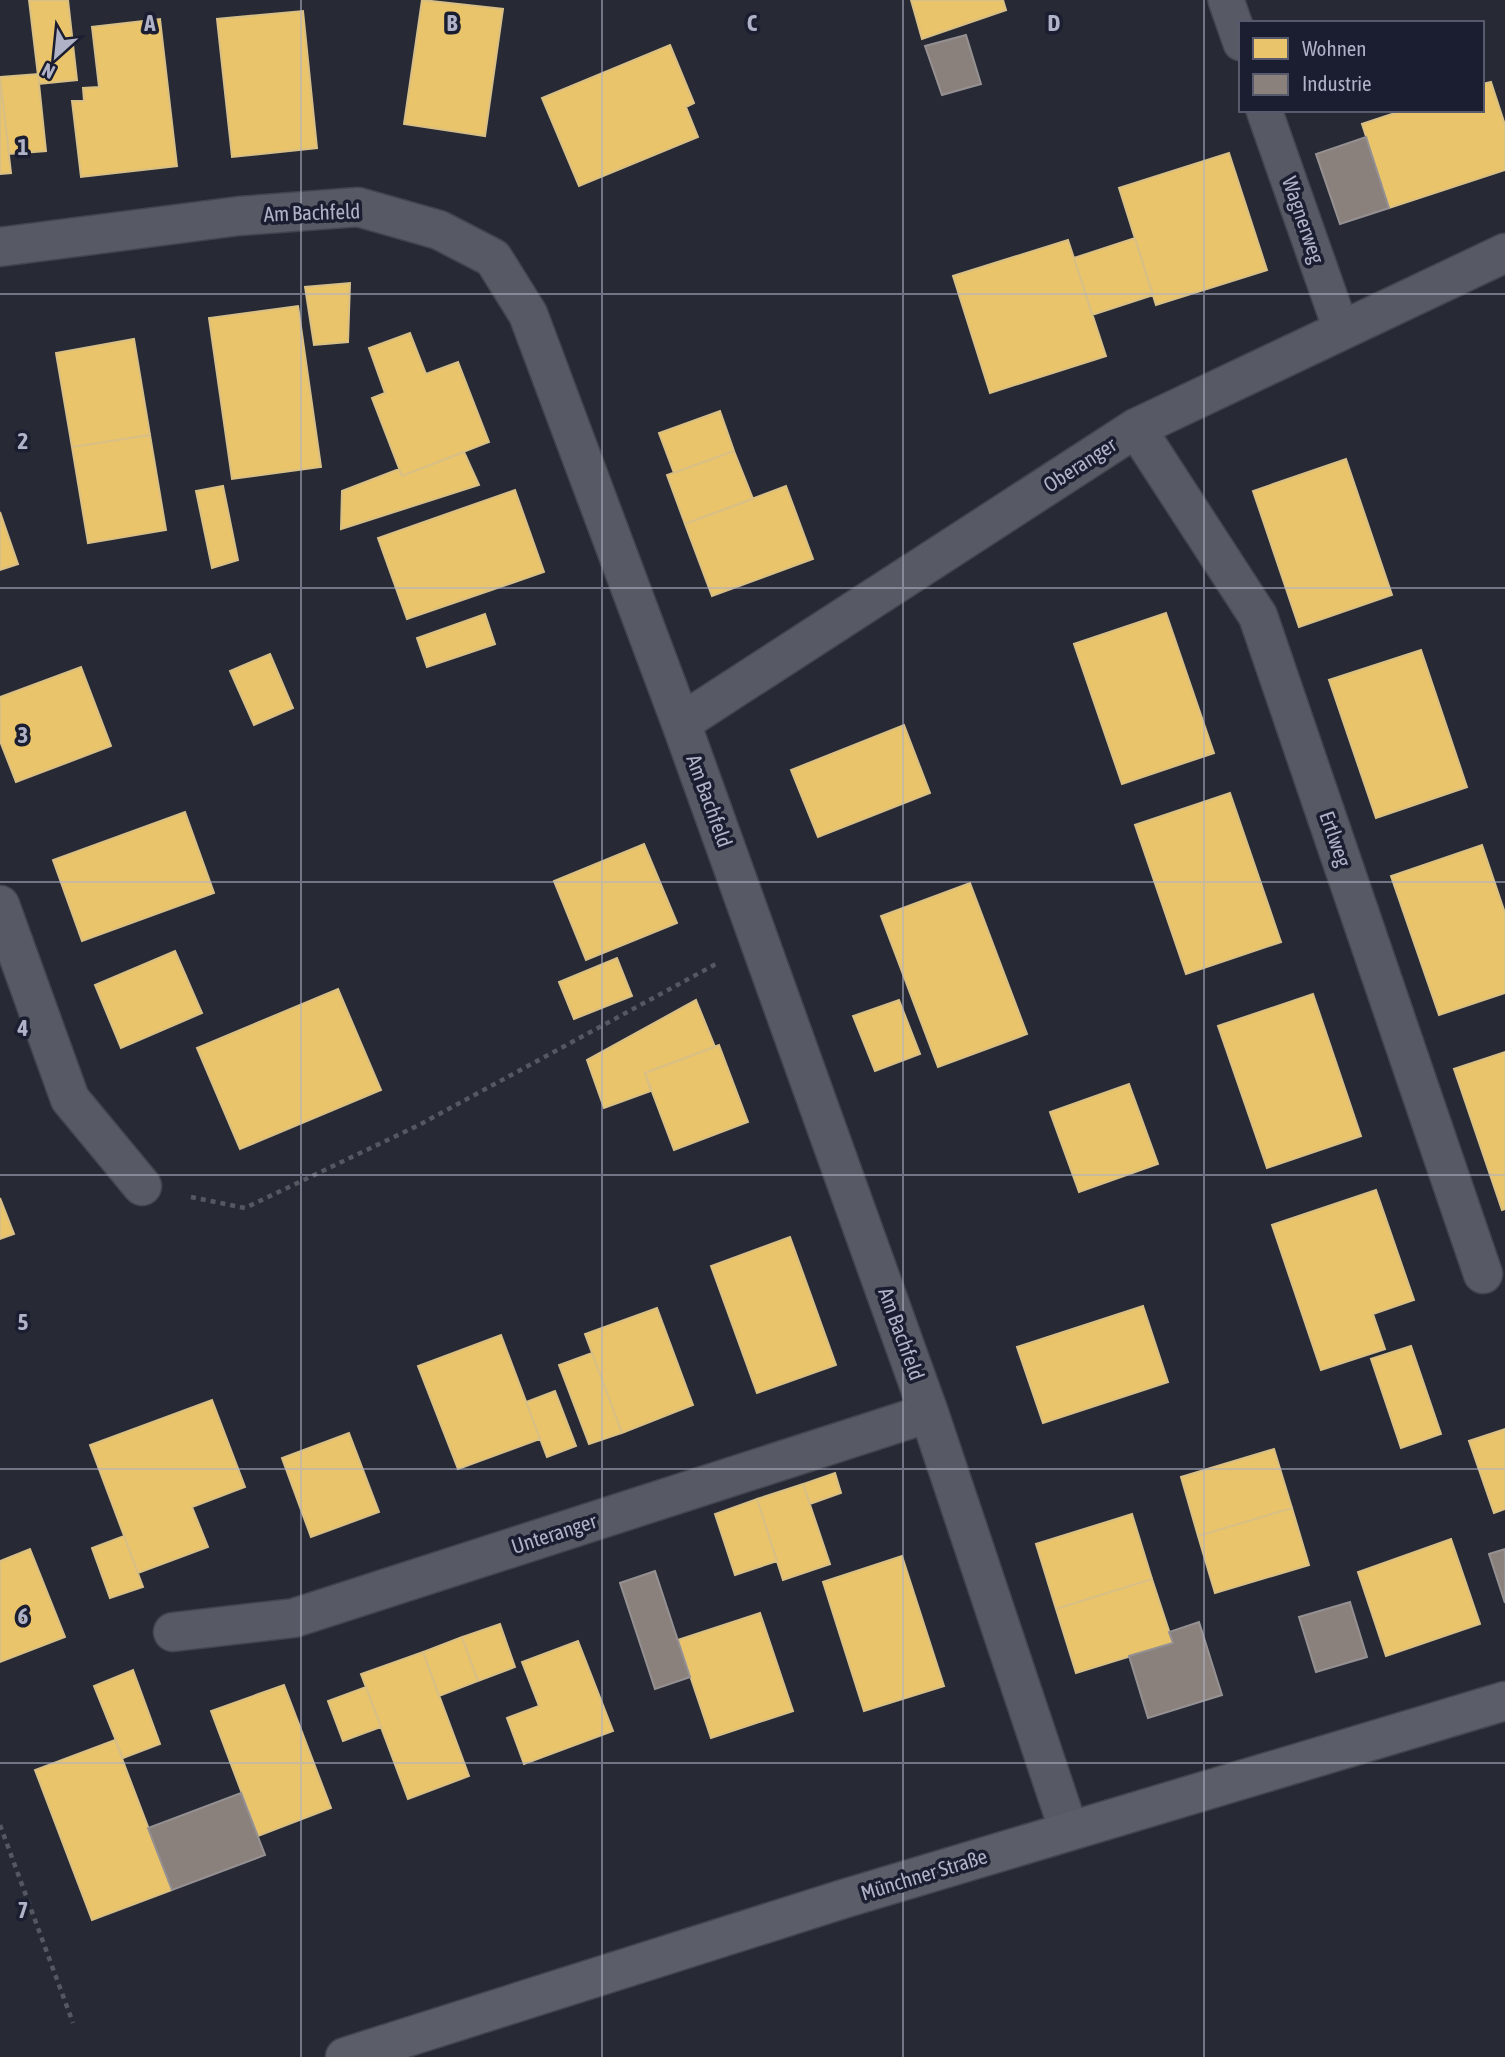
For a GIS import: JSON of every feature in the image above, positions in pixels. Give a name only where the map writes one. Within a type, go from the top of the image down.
[{"type":"main road","name":"Münchner Straße","points":[[345,2057],[1069,1830],[1505,1701]]},
{"type":"street","name":"Am Bachfeld","points":[[0,247],[239,216],[358,207],[439,230],[494,258],[528,314],[681,723],[929,1413],[1069,1830]]},
{"type":"street","name":"Oberanger","points":[[681,723],[1136,428],[1505,253]]},
{"type":"street","name":"Ertlweg","points":[[1136,428],[1258,616],[1483,1274]]},
{"type":"street","points":[[0,905],[70,1099],[142,1186]]},
{"type":"street","name":"Unteranger","points":[[173,1632],[294,1618],[929,1413]]},
{"type":"lane","points":[[1226,0],[1239,37]]},
{"type":"lane","name":"Wagnerweg","points":[[1265,112],[1341,329]]},
{"type":"path","points":[[142,1186],[245,1208],[419,1125],[759,941]]},
{"type":"path","points":[[0,1825],[73,2023]]},
{"type":"building: Wohnen","points":[[29,0],[68,0],[77,80],[39,84]]},
{"type":"building: Wohnen","points":[[422,0],[503,9],[485,136],[404,124]]},
{"type":"building: Wohnen","points":[[911,0],[1003,0],[1006,10],[922,39]]},
{"type":"building: Wohnen","points":[[303,11],[317,148],[232,157],[217,19]]},
{"type":"building: Wohnen","points":[[160,19],[177,166],[81,177],[72,101],[84,101],[83,88],[99,87],[92,27]]},
{"type":"building: Wohnen","points":[[670,45],[694,103],[686,107],[698,137],[579,186],[542,98]]},
{"type":"building: Wohnen","points":[[38,74],[46,151],[9,154],[0,77]]},
{"type":"building: Wohnen","points":[[0,77],[11,173],[0,174]]},
{"type":"building: Wohnen","points":[[1491,82],[1505,125],[1505,170],[1389,208],[1362,124],[1398,112],[1484,112],[1484,84]]},
{"type":"building: Wohnen","points":[[1229,153],[1267,270],[1156,305],[1119,188]]},
{"type":"building: Wohnen","points":[[1135,238],[1153,295],[1092,315],[1074,258]]},
{"type":"building: Wohnen","points":[[1068,240],[1106,356],[990,393],[953,276]]},
{"type":"building: Wohnen","points":[[350,283],[348,342],[314,345],[305,287]]},
{"type":"building: Wohnen","points":[[298,306],[321,467],[232,479],[209,318]]},
{"type":"building: Wohnen","points":[[410,333],[426,374],[458,362],[489,442],[402,476],[372,398],[385,393],[369,348]]},
{"type":"building: Wohnen","points":[[134,339],[150,435],[72,447],[56,353]]},
{"type":"building: Wohnen","points":[[720,411],[734,451],[674,473],[659,433]]},
{"type":"building: Wohnen","points":[[150,435],[166,530],[88,543],[72,447]]},
{"type":"building: Wohnen","points":[[734,451],[753,499],[685,524],[667,475]]},
{"type":"building: Wohnen","points":[[464,452],[479,485],[341,529],[342,491],[399,469],[402,476]]},
{"type":"building: Wohnen","points":[[1346,459],[1392,595],[1299,627],[1253,491]]},
{"type":"building: Wohnen","points":[[223,486],[238,560],[212,568],[196,491]]},
{"type":"building: Wohnen","points":[[786,486],[813,559],[712,596],[685,524]]},
{"type":"building: Wohnen","points":[[515,490],[544,572],[407,619],[378,538]]},
{"type":"building: Wohnen","points":[[0,512],[18,564],[0,570]]},
{"type":"building: Wohnen","points":[[1166,613],[1214,753],[1122,784],[1074,644]]},
{"type":"building: Wohnen","points":[[485,614],[495,644],[427,667],[417,638]]},
{"type":"building: Wohnen","points":[[1421,650],[1467,787],[1376,818],[1329,680]]},
{"type":"building: Wohnen","points":[[270,654],[293,708],[254,725],[230,671]]},
{"type":"building: Wohnen","points":[[81,667],[111,746],[16,782],[0,741],[0,697]]},
{"type":"building: Wohnen","points":[[904,725],[930,793],[818,837],[791,770]]},
{"type":"building: Wohnen","points":[[1230,793],[1281,942],[1186,974],[1135,825]]},
{"type":"building: Wohnen","points":[[185,812],[214,893],[82,941],[53,860]]},
{"type":"building: Wohnen","points":[[644,844],[677,923],[586,960],[554,881]]},
{"type":"building: Wohnen","points":[[1482,845],[1505,913],[1505,993],[1439,1015],[1391,876]]},
{"type":"building: Wohnen","points":[[970,883],[1027,1034],[938,1067],[881,916]]},
{"type":"building: Wohnen","points":[[175,951],[202,1013],[121,1048],[95,985]]},
{"type":"building: Wohnen","points":[[617,958],[632,996],[574,1019],[559,982]]},
{"type":"building: Wohnen","points":[[338,989],[381,1090],[240,1149],[197,1048]]},
{"type":"building: Wohnen","points":[[1313,994],[1361,1136],[1267,1168],[1218,1026]]},
{"type":"building: Wohnen","points":[[696,1000],[715,1047],[645,1073],[651,1091],[604,1108],[587,1060]]},
{"type":"building: Wohnen","points":[[899,1000],[920,1054],[875,1071],[853,1016]]},
{"type":"building: Wohnen","points":[[719,1045],[748,1122],[674,1150],[645,1073]]},
{"type":"building: Wohnen","points":[[1505,1052],[1505,1209],[1502,1210],[1454,1069]]},
{"type":"building: Wohnen","points":[[1129,1084],[1158,1164],[1079,1192],[1050,1112]]},
{"type":"building: Wohnen","points":[[1376,1190],[1414,1300],[1373,1314],[1385,1349],[1321,1370],[1272,1225]]},
{"type":"building: Wohnen","points":[[0,1198],[14,1234],[0,1239]]},
{"type":"building: Wohnen","points":[[790,1237],[836,1365],[757,1393],[711,1266]]},
{"type":"building: Wohnen","points":[[1143,1306],[1168,1382],[1043,1423],[1017,1347]]},
{"type":"building: Wohnen","points":[[657,1308],[693,1405],[622,1433],[585,1334]]},
{"type":"building: Wohnen","points":[[501,1335],[540,1439],[458,1469],[418,1366]]},
{"type":"building: Wohnen","points":[[1411,1346],[1441,1434],[1401,1448],[1371,1359]]},
{"type":"building: Wohnen","points":[[592,1353],[622,1433],[589,1444],[559,1365]]},
{"type":"building: Wohnen","points":[[555,1391],[576,1446],[547,1457],[526,1402]]},
{"type":"building: Wohnen","points":[[212,1400],[245,1487],[192,1507],[208,1547],[138,1573],[90,1445]]},
{"type":"building: Wohnen","points":[[1505,1429],[1505,1509],[1494,1513],[1469,1441]]},
{"type":"building: Wohnen","points":[[349,1433],[379,1512],[311,1537],[282,1458]]},
{"type":"building: Wohnen","points":[[1274,1449],[1292,1508],[1198,1536],[1181,1477]]},
{"type":"building: Wohnen","points":[[835,1473],[841,1493],[810,1504],[803,1484]]},
{"type":"building: Wohnen","points":[[803,1484],[830,1564],[783,1580],[757,1499]]},
{"type":"building: Wohnen","points":[[757,1499],[777,1561],[735,1575],[715,1514]]},
{"type":"building: Wohnen","points":[[1292,1508],[1309,1565],[1215,1593],[1198,1536]]},
{"type":"building: Wohnen","points":[[1132,1514],[1152,1579],[1056,1609],[1036,1544]]},
{"type":"building: Wohnen","points":[[124,1536],[143,1587],[110,1598],[92,1548]]},
{"type":"building: Wohnen","points":[[1451,1539],[1480,1624],[1386,1656],[1358,1572]]},
{"type":"building: Wohnen","points":[[30,1549],[65,1637],[0,1662],[0,1561]]},
{"type":"building: Wohnen","points":[[902,1556],[944,1686],[864,1711],[823,1582]]},
{"type":"building: Wohnen","points":[[1152,1579],[1173,1643],[1076,1673],[1056,1609]]},
{"type":"building: Wohnen","points":[[760,1613],[793,1711],[711,1738],[678,1640]]},
{"type":"building: Wohnen","points":[[500,1624],[515,1667],[478,1681],[462,1637]]},
{"type":"building: Wohnen","points":[[462,1637],[478,1681],[439,1696],[423,1652]]},
{"type":"building: Wohnen","points":[[578,1641],[613,1731],[524,1764],[507,1718],[539,1706],[522,1662]]},
{"type":"building: Wohnen","points":[[423,1652],[469,1776],[408,1799],[361,1674]]},
{"type":"building: Wohnen","points":[[133,1670],[160,1744],[123,1758],[94,1686]]},
{"type":"building: Wohnen","points":[[284,1685],[331,1808],[258,1836],[211,1711]]},
{"type":"building: Wohnen","points":[[366,1687],[381,1727],[343,1741],[328,1701]]},
{"type":"building: Wohnen","points":[[115,1740],[172,1890],[92,1920],[35,1770]]},
{"type":"building: Industrie","points":[[966,35],[981,84],[942,95],[925,46]]},
{"type":"building: Industrie","points":[[1366,137],[1389,208],[1340,224],[1316,154]]},
{"type":"building: Industrie","points":[[1505,1549],[1505,1603],[1489,1554]]},
{"type":"building: Industrie","points":[[655,1571],[690,1677],[655,1689],[620,1583]]},
{"type":"building: Industrie","points":[[1350,1602],[1367,1657],[1316,1672],[1299,1617]]},
{"type":"building: Industrie","points":[[1199,1622],[1222,1695],[1148,1718],[1129,1656],[1173,1643],[1169,1632]]},
{"type":"building: Industrie","points":[[241,1793],[265,1855],[172,1890],[148,1828]]}]
